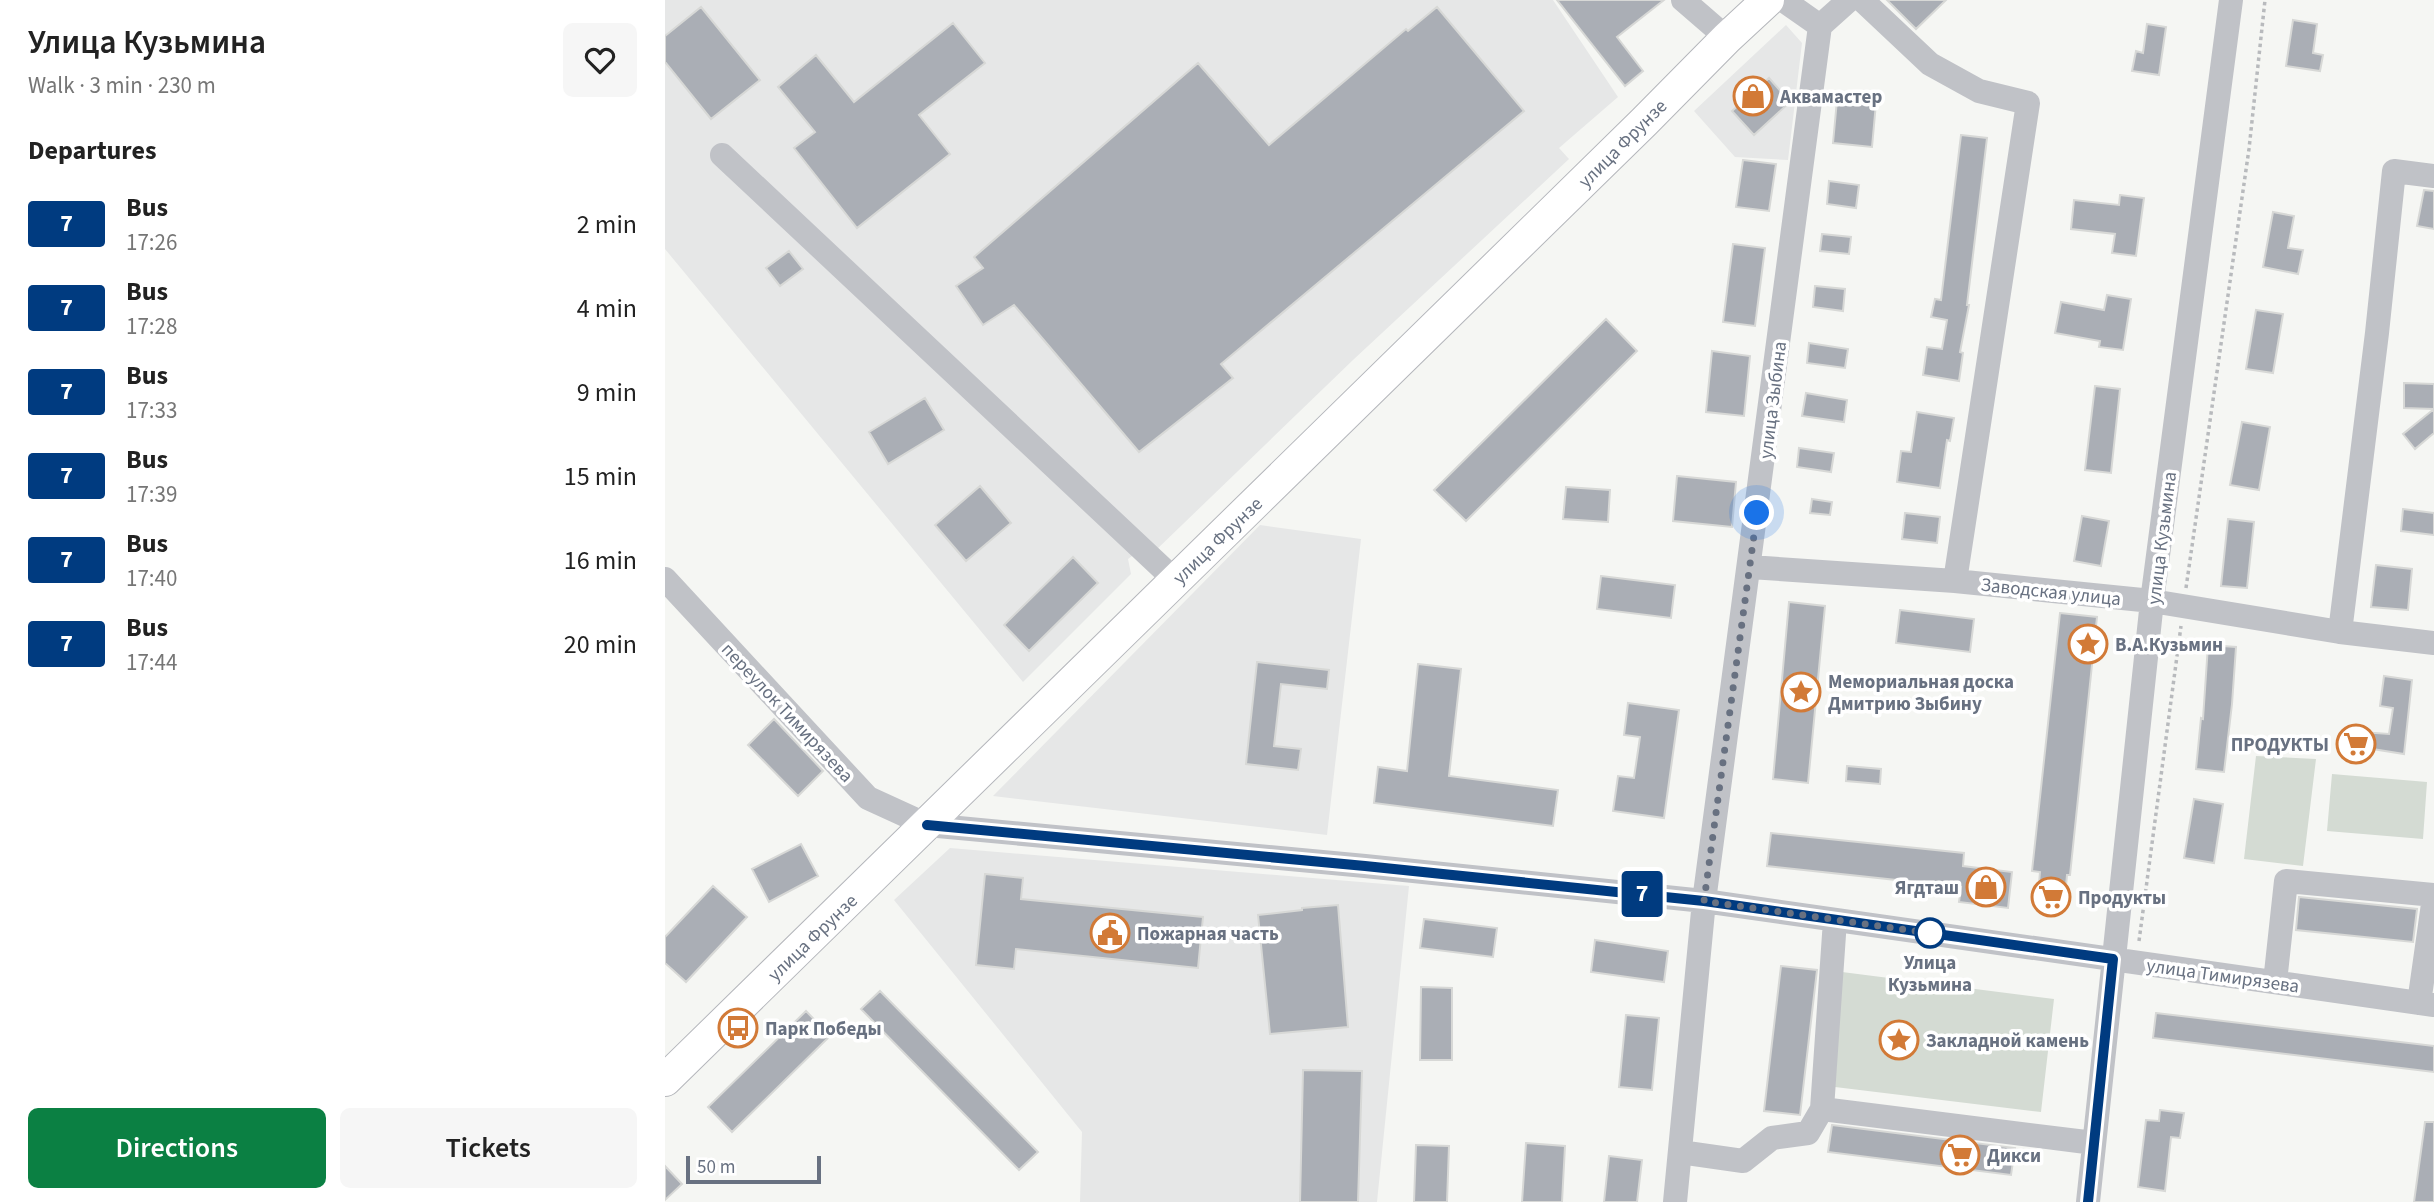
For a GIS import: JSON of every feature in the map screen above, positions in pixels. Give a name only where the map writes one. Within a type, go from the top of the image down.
[{"type":"main road","name":"улица Фрунзе","points":[[665,1080],[1768,0]]},
{"type":"street","points":[[1683,0],[1727,38]]},
{"type":"street","points":[[1783,0],[1820,26],[1849,0]]},
{"type":"street","points":[[1862,0],[1930,64],[1979,91],[2028,103],[1955,581]]},
{"type":"street","name":"улица Кузьмина","points":[[2088,1202],[2152,601],[2231,0]]},
{"type":"street","name":"улица Зыбина","points":[[1675,1202],[1704,901],[1820,26]]},
{"type":"street","points":[[722,155],[1175,581]]},
{"type":"street","points":[[2340,632],[2394,171],[2434,176]]},
{"type":"street","name":"Заводская улица","points":[[1750,567],[1955,581],[2152,601],[2340,632],[2434,643]]},
{"type":"street","name":"переулок Тимирязева","points":[[665,579],[868,798],[927,825]]},
{"type":"street","name":"улица Тимирязева","points":[[927,825],[1704,901],[2426,1004]]},
{"type":"street","points":[[2275,982],[2286,881],[2434,896],[2426,1004]]},
{"type":"street","points":[[1679,1152],[1743,1161],[1772,1138],[1808,1133],[1822,1109],[1835,920]]},
{"type":"street","points":[[1822,1109],[2094,1143]]},
{"type":"shaded area","points":[[665,0],[1553,0],[1618,97],[1559,148],[1569,159],[1353,360],[1154,552],[1143,548],[1128,559],[1131,574],[1023,682],[665,249]]},
{"type":"shaded area","points":[[1786,25],[1802,43],[1788,160],[1735,157],[1694,111]]},
{"type":"shaded area","points":[[1260,525],[1361,539],[1327,835],[993,796]]},
{"type":"shaded area","points":[[2256,756],[2316,759],[2303,866],[2244,859]]},
{"type":"shaded area","points":[[2332,774],[2427,782],[2423,839],[2327,831]]},
{"type":"shaded area","points":[[950,848],[1409,886],[1377,1202],[1080,1202],[1082,1132],[894,900]]},
{"type":"shaded area","points":[[1842,972],[2054,999],[2041,1112],[1835,1087]]},
{"type":"building","points":[[1557,0],[1664,0],[1617,37],[1643,71],[1625,86]]},
{"type":"building","points":[[1887,0],[1946,0],[1916,29]]},
{"type":"building","points":[[701,7],[760,80],[711,119],[665,62],[665,36]]},
{"type":"building","points":[[1437,7],[1524,111],[1221,364],[1233,378],[1139,452],[1014,305],[983,325],[956,286],[983,268],[974,257],[1198,63],[1269,145],[1406,29],[1408,31]]},
{"type":"building","points":[[2293,20],[2317,24],[2313,53],[2323,55],[2320,71],[2286,66]]},
{"type":"building","points":[[953,23],[985,63],[919,115],[950,154],[857,228],[794,148],[815,132],[778,87],[816,55],[854,102]]},
{"type":"building","points":[[2147,24],[2166,27],[2159,75],[2132,71],[2136,51],[2143,53]]},
{"type":"building","points":[[1769,78],[1790,102],[1754,135],[1732,111]]},
{"type":"building","points":[[1837,100],[1876,103],[1872,147],[1833,143]]},
{"type":"building","points":[[1961,135],[1987,138],[1969,305],[1960,352],[1963,353],[1959,381],[1923,375],[1927,347],[1942,349],[1947,320],[1931,317],[1935,299],[1941,300]]},
{"type":"building","points":[[1743,160],[1776,164],[1769,211],[1736,207]]},
{"type":"building","points":[[1829,181],[1859,185],[1856,208],[1827,204]]},
{"type":"building","points":[[2424,190],[2434,191],[2434,229],[2417,226]]},
{"type":"building","points":[[2120,195],[2144,198],[2136,256],[2112,253],[2115,234],[2071,229],[2074,200],[2119,205]]},
{"type":"building","points":[[2273,212],[2294,216],[2288,248],[2303,250],[2298,274],[2263,267]]},
{"type":"building","points":[[1822,234],[1851,237],[1849,254],[1820,251]]},
{"type":"building","points":[[1733,244],[1765,248],[1755,326],[1723,322]]},
{"type":"building","points":[[789,251],[803,269],[780,286],[766,268]]},
{"type":"building","points":[[1815,286],[1845,289],[1843,311],[1813,307]]},
{"type":"building","points":[[2107,295],[2131,299],[2123,350],[2099,347],[2100,341],[2055,333],[2061,302],[2104,310]]},
{"type":"building","points":[[2256,310],[2283,314],[2273,373],[2246,369]]},
{"type":"building","points":[[1606,319],[1637,351],[1466,521],[1434,490]]},
{"type":"building","points":[[1809,343],[1848,349],[1845,368],[1807,363]]},
{"type":"building","points":[[1712,351],[1750,356],[1744,416],[1706,412]]},
{"type":"building","points":[[2404,383],[2434,384],[2434,409],[2404,408]]},
{"type":"building","points":[[2095,386],[2120,389],[2111,473],[2085,470]]},
{"type":"building","points":[[1806,393],[1847,400],[1844,422],[1802,416]]},
{"type":"building","points":[[925,398],[944,430],[888,464],[869,432]]},
{"type":"building","points":[[2434,409],[2434,433],[2415,449],[2403,434]]},
{"type":"building","points":[[1917,412],[1954,418],[1950,441],[1947,440],[1940,488],[1897,482],[1901,451],[1911,452]]},
{"type":"building","points":[[2242,422],[2270,427],[2259,490],[2230,485]]},
{"type":"building","points":[[1799,448],[1834,453],[1831,472],[1797,467]]},
{"type":"building","points":[[1677,476],[1736,482],[1732,527],[1673,521]]},
{"type":"building","points":[[980,486],[1011,523],[966,561],[935,525]]},
{"type":"building","points":[[1566,487],[1610,490],[1608,522],[1563,519]]},
{"type":"building","points":[[1812,499],[1832,502],[1830,515],[1810,513]]},
{"type":"building","points":[[2403,509],[2434,513],[2434,535],[2401,531]]},
{"type":"building","points":[[1905,513],[1940,517],[1937,543],[1902,539]]},
{"type":"building","points":[[2082,516],[2109,521],[2101,566],[2074,561]]},
{"type":"building","points":[[2228,519],[2254,522],[2247,588],[2221,586]]},
{"type":"building","points":[[1073,557],[1098,583],[1029,651],[1004,625]]},
{"type":"building","points":[[2376,565],[2412,569],[2408,610],[2371,607]]},
{"type":"building","points":[[1601,576],[1675,585],[1671,618],[1597,609]]},
{"type":"building","points":[[1789,602],[1825,606],[1808,783],[1773,779]]},
{"type":"building","points":[[1900,610],[1974,619],[1970,652],[1896,643]]},
{"type":"building","points":[[2060,613],[2097,617],[2070,875],[2067,875],[2064,908],[2037,906],[2040,872],[2032,871]]},
{"type":"building","points":[[2208,645],[2236,647],[2224,772],[2196,769],[2201,718],[2203,719]]},
{"type":"building","points":[[1257,662],[1329,670],[1327,689],[1281,684],[1274,746],[1301,749],[1298,770],[1246,764]]},
{"type":"building","points":[[1418,664],[1461,669],[1449,776],[1558,790],[1553,826],[1374,803],[1378,767],[1407,771]]},
{"type":"building","points":[[2384,676],[2412,680],[2404,754],[2366,748],[2366,755],[2345,754],[2347,731],[2389,734],[2393,708],[2380,706]]},
{"type":"building","points":[[1628,703],[1679,710],[1664,818],[1613,811],[1618,776],[1634,778],[1640,737],[1624,735]]},
{"type":"building","points":[[774,719],[823,771],[798,796],[748,745]]},
{"type":"building","points":[[1847,766],[1881,769],[1880,784],[1846,781]]},
{"type":"building","points":[[2194,799],[2223,804],[2214,863],[2184,858]]},
{"type":"building","points":[[1771,833],[1964,853],[1963,866],[2012,872],[2008,908],[1959,902],[1961,887],[1767,866]]},
{"type":"building","points":[[801,844],[818,876],[769,902],[752,869]]},
{"type":"building","name":"Пожарная часть","points":[[985,874],[1023,878],[1021,899],[1203,917],[1198,968],[1016,949],[1014,969],[976,965]]},
{"type":"building","points":[[713,886],[747,917],[686,982],[665,963],[665,937]]},
{"type":"building","points":[[2299,897],[2417,909],[2413,942],[2296,930]]},
{"type":"building","points":[[1338,905],[1348,1027],[1270,1034],[1258,915]]},
{"type":"building","points":[[1424,919],[1497,928],[1493,957],[1420,948]]},
{"type":"building","points":[[1595,940],[1668,951],[1664,982],[1591,972]]},
{"type":"building","points":[[1781,966],[1817,970],[1800,1115],[1764,1111]]},
{"type":"building","points":[[1421,987],[1452,988],[1452,1060],[1420,1060]]},
{"type":"building","points":[[880,991],[1038,1152],[1019,1170],[861,1009]]},
{"type":"building","points":[[806,1011],[830,1036],[732,1132],[708,1107]]},
{"type":"building","points":[[2156,1013],[2434,1046],[2434,1072],[2153,1038]]},
{"type":"building","points":[[1626,1015],[1659,1018],[1652,1090],[1619,1087]]},
{"type":"building","points":[[1303,1070],[1362,1071],[1358,1202],[1300,1202]]},
{"type":"building","points":[[2160,1110],[2184,1113],[2180,1138],[2171,1137],[2165,1191],[2138,1187],[2146,1120],[2159,1121]]},
{"type":"building","points":[[2425,1122],[2434,1122],[2434,1202],[2414,1202]]},
{"type":"building","points":[[1832,1125],[2015,1148],[2011,1175],[1828,1152]]},
{"type":"building","points":[[1526,1143],[1565,1146],[1562,1202],[1522,1202]]},
{"type":"building","points":[[1416,1145],[1449,1146],[1447,1202],[1414,1202]]},
{"type":"building","points":[[1609,1156],[1642,1160],[1637,1202],[1604,1202]]},
{"type":"building","points":[[665,1166],[682,1184],[665,1200]]},
{"type":"bus line","name":"7","points":[[927,825],[1704,901],[2113,959],[2088,1202]]},
{"type":"place","name":"Аквамастер","points":[[1753,96]]},
{"type":"place","name":"В.А.Кузьмин","points":[[2088,644]]},
{"type":"place","name":"Мемориальная доска Дмитрию Зыбину","points":[[1801,692]]},
{"type":"place","name":"ПРОДУКТЫ","points":[[2356,744]]},
{"type":"place","name":"Ягдташ","points":[[1986,887]]},
{"type":"place","name":"Продукты","points":[[2051,897]]},
{"type":"place","name":"Пожарная часть","points":[[1110,933]]},
{"type":"place","name":"Улица Кузьмина","points":[[1930,933]]},
{"type":"place","name":"Парк Победы","points":[[738,1028]]},
{"type":"place","name":"Закладной камень","points":[[1899,1040]]},
{"type":"place","name":"Дикси","points":[[1960,1155]]},
{"type":"route","points":[[1757,513],[1704,901],[1936,934],[1930,933]]}]
